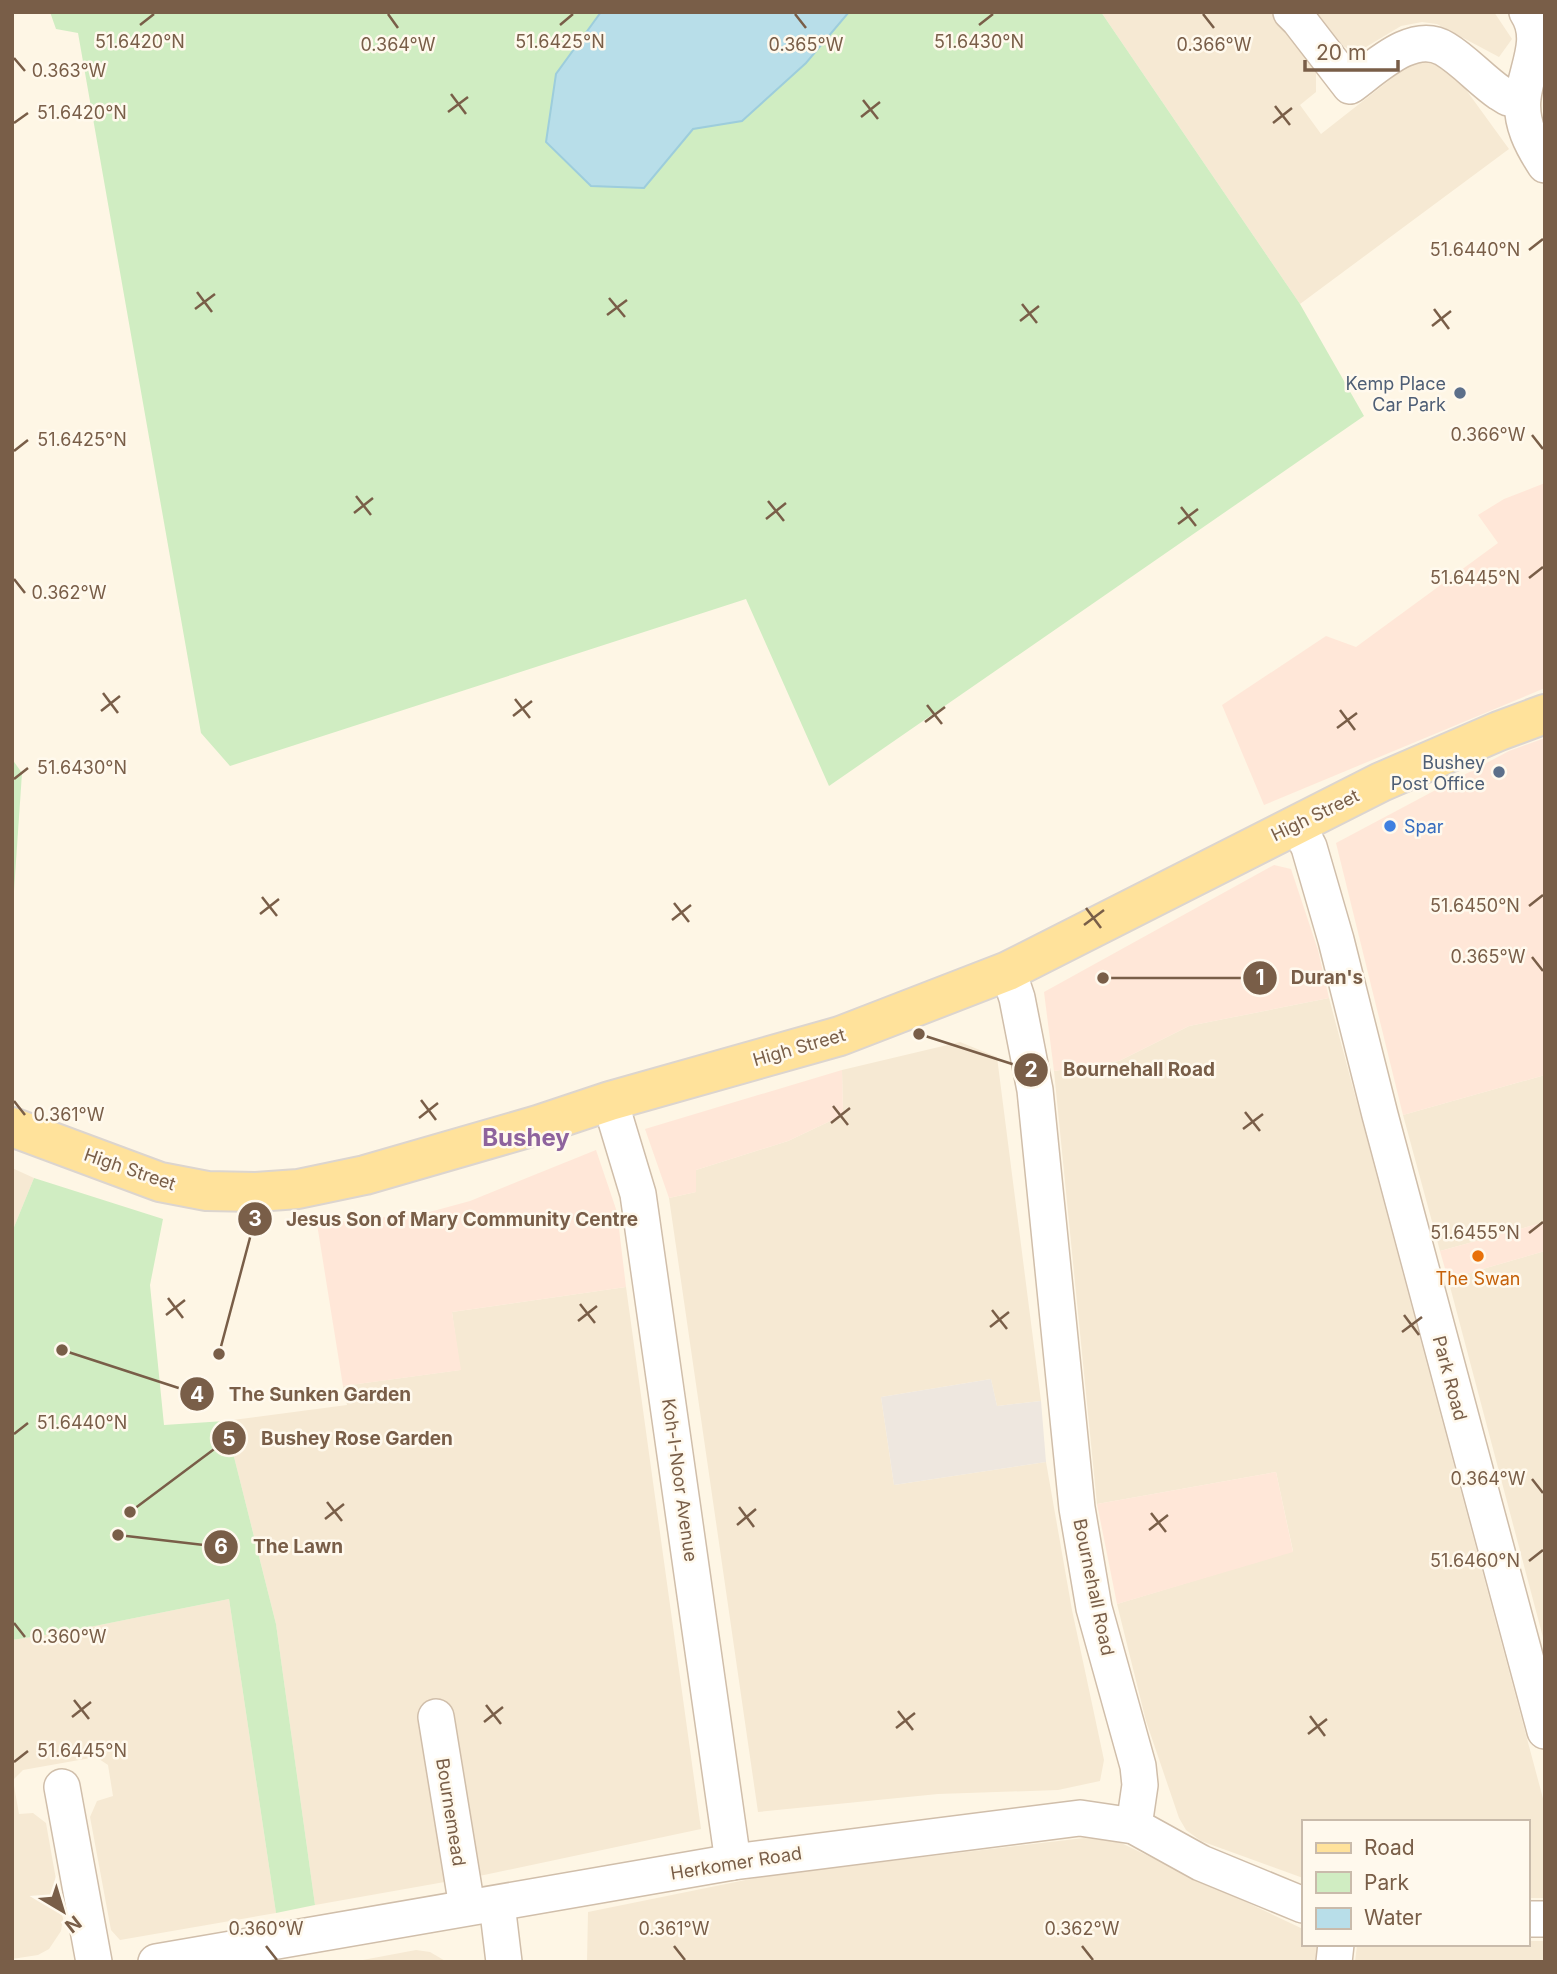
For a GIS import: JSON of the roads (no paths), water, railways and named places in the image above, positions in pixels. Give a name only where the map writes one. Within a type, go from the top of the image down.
[{"type":"main road","name":"High Street","points":[[12,1127],[160,1182],[206,1191],[298,1189],[365,1175],[538,1125],[610,1101],[840,1036],[1008,971],[1381,782],[1545,714]]},
{"type":"street","points":[[1291,12],[1350,86],[1401,50],[1415,45],[1431,44],[1444,48],[1508,98],[1522,99]]},
{"type":"street","points":[[1535,16],[1536,39],[1522,99],[1529,138],[1545,165]]},
{"type":"street","name":"Park Road","points":[[1297,824],[1309,847],[1336,940],[1380,1115],[1545,1731]]},
{"type":"street","name":"Bournehall Road","points":[[1008,971],[1017,998],[1035,1090],[1077,1508],[1094,1608],[1138,1766],[1140,1786],[1134,1826]]},
{"type":"street","name":"Koh-I-Noor Avenue","points":[[610,1101],[638,1194],[733,1862]]},
{"type":"street","name":"Bournemead","points":[[436,1717],[482,1905],[504,1962]]},
{"type":"street","points":[[62,1787],[93,1962]]},
{"type":"street","name":"Herkomer Road","points":[[156,1962],[733,1862],[1080,1818],[1134,1826],[1201,1863],[1302,1905]]},
{"type":"water","points":[[601,12],[849,12],[806,63],[742,121],[693,129],[644,188],[591,186],[546,142],[556,74]]},
{"type":"place","name":"Kemp Place Car Park","points":[[1460,393]]},
{"type":"place","name":"Bushey Post Office","points":[[1499,772]]},
{"type":"place","name":"Spar","points":[[1390,826]]},
{"type":"place","name":"Duran's","points":[[1103,978]]},
{"type":"place","name":"Bournehall Road","points":[[919,1034]]},
{"type":"place","name":"The Swan","points":[[1478,1256]]},
{"type":"place","name":"The Sunken Garden","points":[[62,1350]]},
{"type":"place","name":"Jesus Son of Mary Community Centre","points":[[219,1354]]},
{"type":"place","name":"Bushey Rose Garden","points":[[130,1512]]},
{"type":"place","name":"The Lawn","points":[[118,1535]]},
{"type":"district","name":"Bushey","points":[[526,1137]]}]
